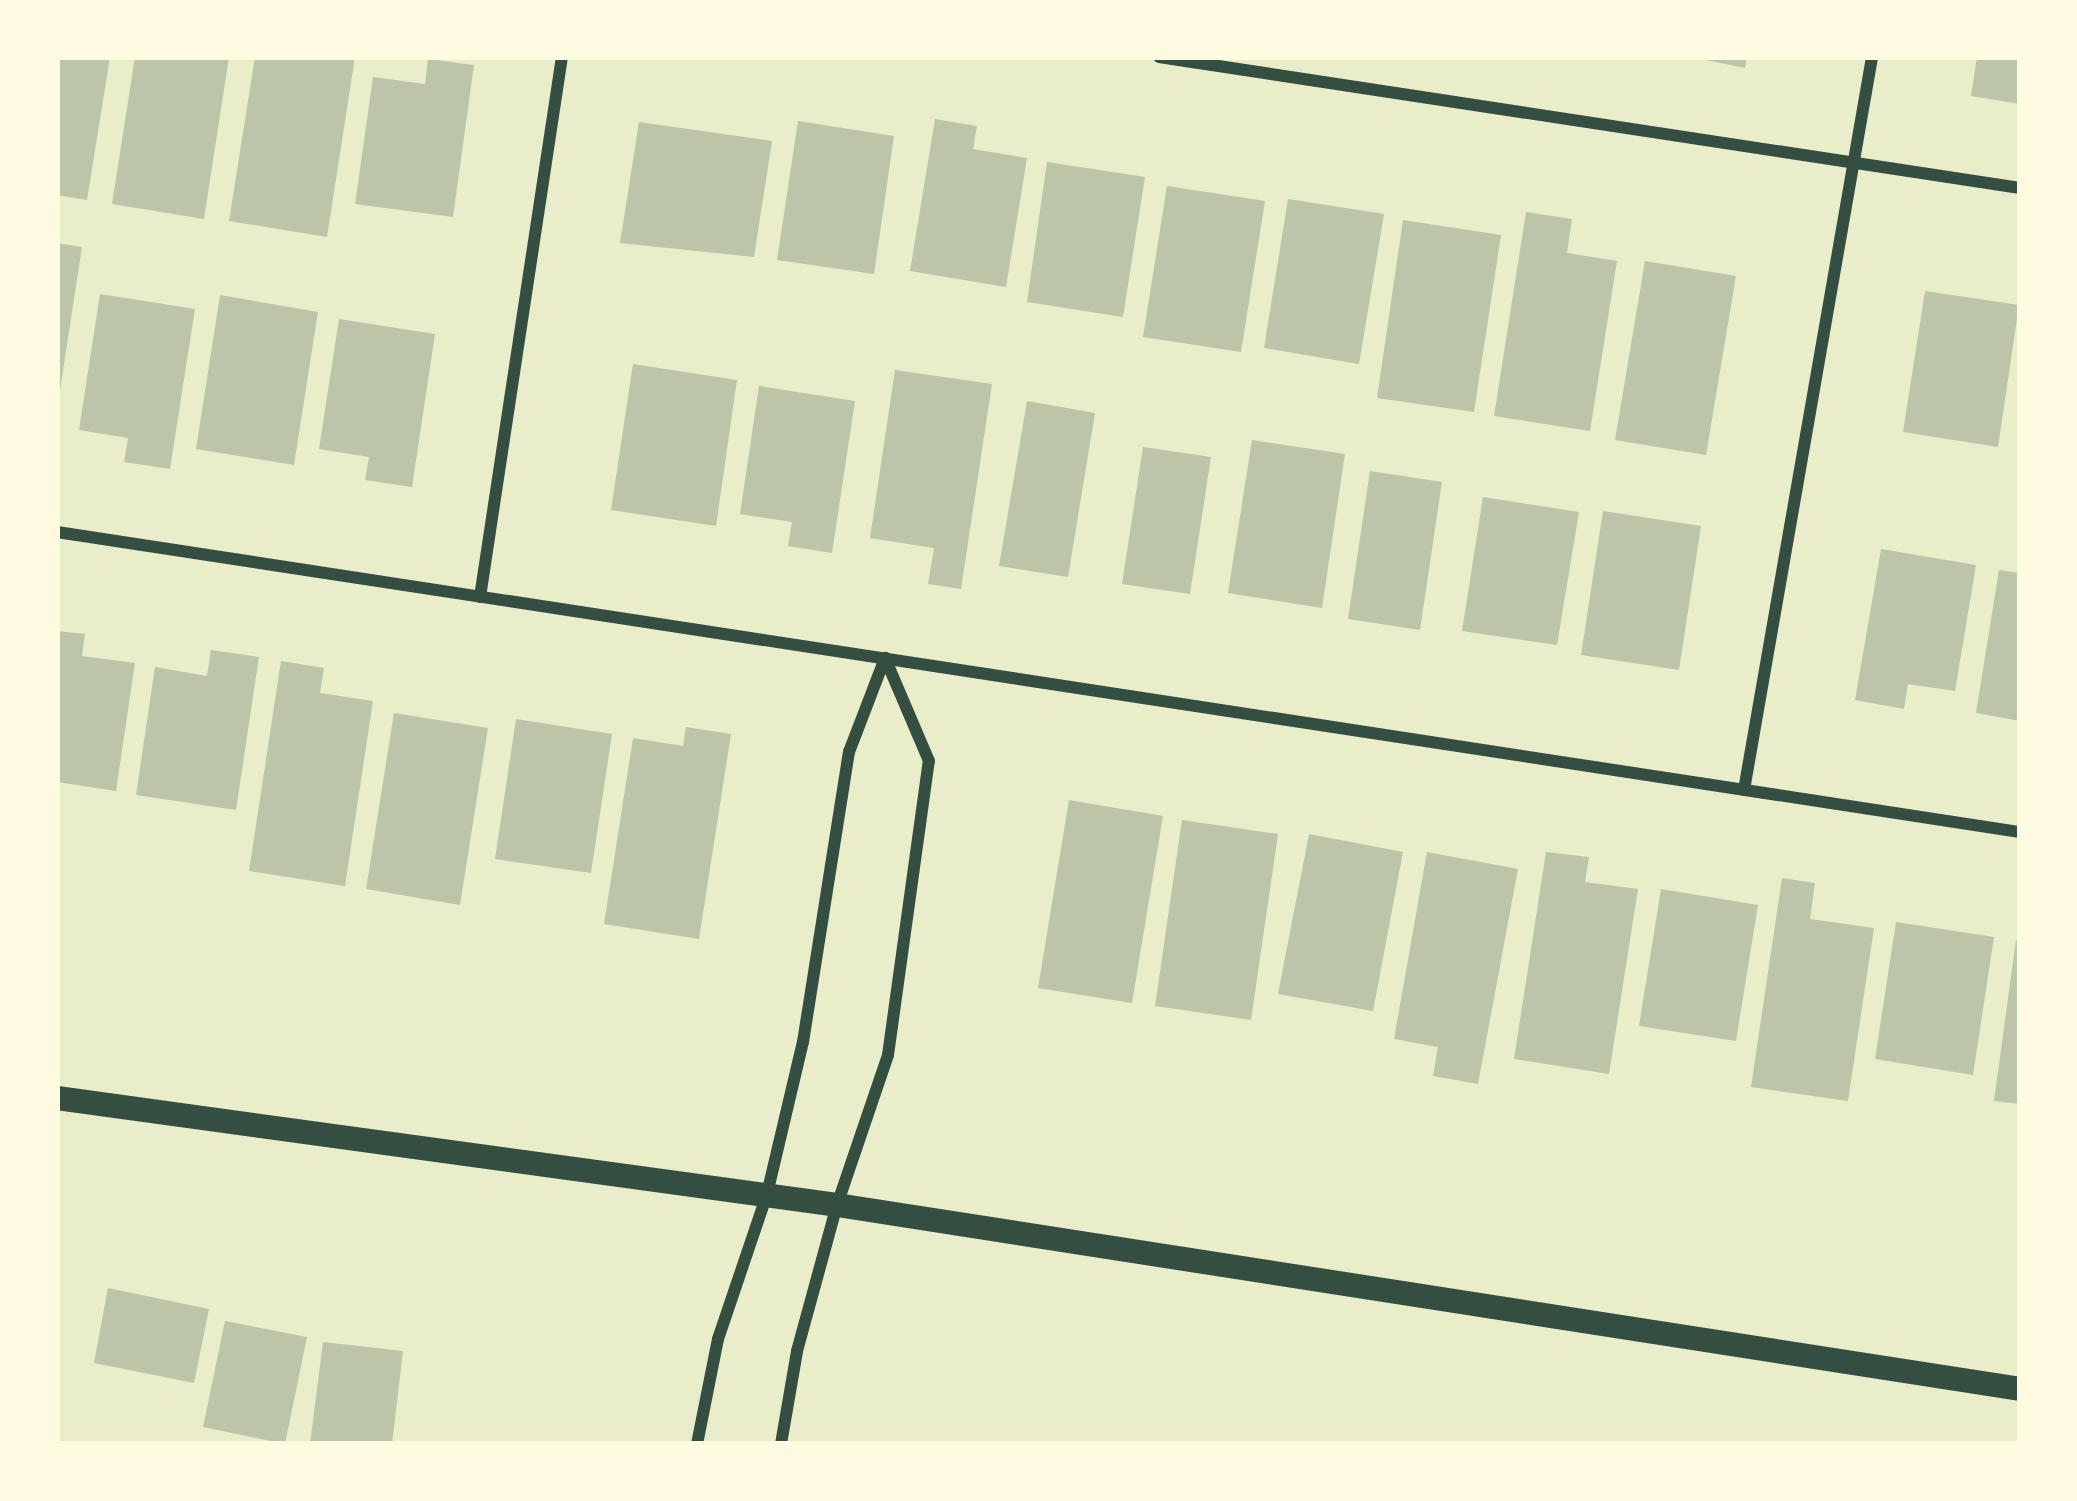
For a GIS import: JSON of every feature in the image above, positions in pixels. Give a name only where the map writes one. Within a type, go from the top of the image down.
[{"type":"main road","points":[[57,1097],[767,1194],[2020,1389]]},
{"type":"street","points":[[480,597],[562,57]]},
{"type":"street","points":[[1159,57],[1253,64],[2020,188]]},
{"type":"street","points":[[1744,790],[1872,57]]},
{"type":"street","points":[[57,532],[2020,832]]},
{"type":"street","points":[[697,1444],[718,1340],[767,1194],[803,1042],[849,752],[885,658]]},
{"type":"street","points":[[782,1444],[797,1352],[837,1205],[888,1055],[929,761],[885,658]]},
{"type":"building","points":[[57,57],[110,57],[87,200],[57,195]]},
{"type":"building","points":[[135,57],[229,57],[204,219],[112,204]]},
{"type":"building","points":[[255,57],[355,57],[327,237],[229,221]]},
{"type":"building","points":[[1691,57],[1747,57],[1745,68]]},
{"type":"building","points":[[1977,57],[2020,57],[2020,104],[1971,96]]},
{"type":"building","points":[[428,59],[474,65],[453,217],[355,204],[373,77],[425,84]]},
{"type":"building","points":[[935,119],[977,126],[973,149],[1027,158],[1006,287],[910,271]]},
{"type":"building","points":[[798,121],[894,136],[874,274],[777,260]]},
{"type":"building","points":[[639,122],[772,141],[754,257],[620,243]]},
{"type":"building","points":[[1047,162],[1145,177],[1123,317],[1027,302]]},
{"type":"building","points":[[1167,186],[1265,201],[1241,352],[1143,337]]},
{"type":"building","points":[[1288,199],[1384,214],[1359,364],[1264,348]]},
{"type":"building","points":[[1526,212],[1572,219],[1567,253],[1617,261],[1590,431],[1494,416]]},
{"type":"building","points":[[1403,220],[1501,235],[1474,412],[1377,398]]},
{"type":"building","points":[[57,243],[82,247],[60,390],[57,390]]},
{"type":"building","points":[[1645,261],[1736,276],[1706,455],[1615,440]]},
{"type":"building","points":[[1925,291],[2019,305],[1998,447],[1903,432]]},
{"type":"building","points":[[100,294],[195,309],[170,469],[124,462],[128,438],[79,430]]},
{"type":"building","points":[[220,295],[318,312],[294,465],[196,449]]},
{"type":"building","points":[[339,319],[435,334],[412,487],[365,480],[369,457],[319,449]]},
{"type":"building","points":[[633,364],[737,380],[716,526],[611,510]]},
{"type":"building","points":[[895,370],[992,384],[961,589],[928,584],[934,548],[870,538]]},
{"type":"building","points":[[759,386],[855,401],[832,553],[788,546],[792,522],[740,514]]},
{"type":"building","points":[[1027,401],[1095,413],[1068,577],[999,566]]},
{"type":"building","points":[[1252,440],[1345,454],[1322,608],[1228,593]]},
{"type":"building","points":[[1143,447],[1211,457],[1190,594],[1122,584]]},
{"type":"building","points":[[1370,471],[1442,482],[1420,630],[1348,619]]},
{"type":"building","points":[[1483,497],[1579,512],[1557,645],[1462,631]]},
{"type":"building","points":[[1603,511],[1701,526],[1679,670],[1581,655]]},
{"type":"building","points":[[1881,549],[1976,565],[1955,691],[1908,684],[1904,709],[1855,700]]},
{"type":"building","points":[[1999,570],[2020,573],[2020,721],[1976,713]]},
{"type":"building","points":[[57,631],[85,634],[82,656],[135,663],[116,791],[57,782]]},
{"type":"building","points":[[211,650],[259,657],[236,810],[136,795],[155,667],[207,676]]},
{"type":"building","points":[[281,661],[324,668],[320,693],[373,701],[345,886],[249,871]]},
{"type":"building","points":[[394,713],[488,728],[460,905],[366,889]]},
{"type":"building","points":[[516,719],[612,734],[591,873],[495,859]]},
{"type":"building","points":[[686,727],[731,734],[699,939],[604,924],[633,738],[683,746]]},
{"type":"building","points":[[1069,800],[1163,816],[1132,1003],[1038,988]]},
{"type":"building","points":[[1182,820],[1278,834],[1251,1020],[1155,1006]]},
{"type":"building","points":[[1309,834],[1403,852],[1373,1011],[1278,994]]},
{"type":"building","points":[[1427,852],[1518,869],[1478,1084],[1433,1076],[1438,1047],[1394,1039]]},
{"type":"building","points":[[1546,852],[1589,857],[1585,882],[1638,889],[1609,1074],[1514,1059]]},
{"type":"building","points":[[1782,878],[1815,883],[1810,919],[1874,928],[1848,1101],[1751,1087]]},
{"type":"building","points":[[1661,889],[1758,905],[1736,1041],[1639,1026]]},
{"type":"building","points":[[1896,922],[1994,937],[1973,1075],[1875,1059]]},
{"type":"building","points":[[2016,940],[2020,941],[2020,1104],[1994,1101]]},
{"type":"building","points":[[108,1288],[209,1309],[194,1383],[94,1363]]},
{"type":"building","points":[[225,1321],[307,1337],[285,1444],[203,1427]]},
{"type":"building","points":[[323,1342],[403,1351],[392,1444],[310,1444]]}]
